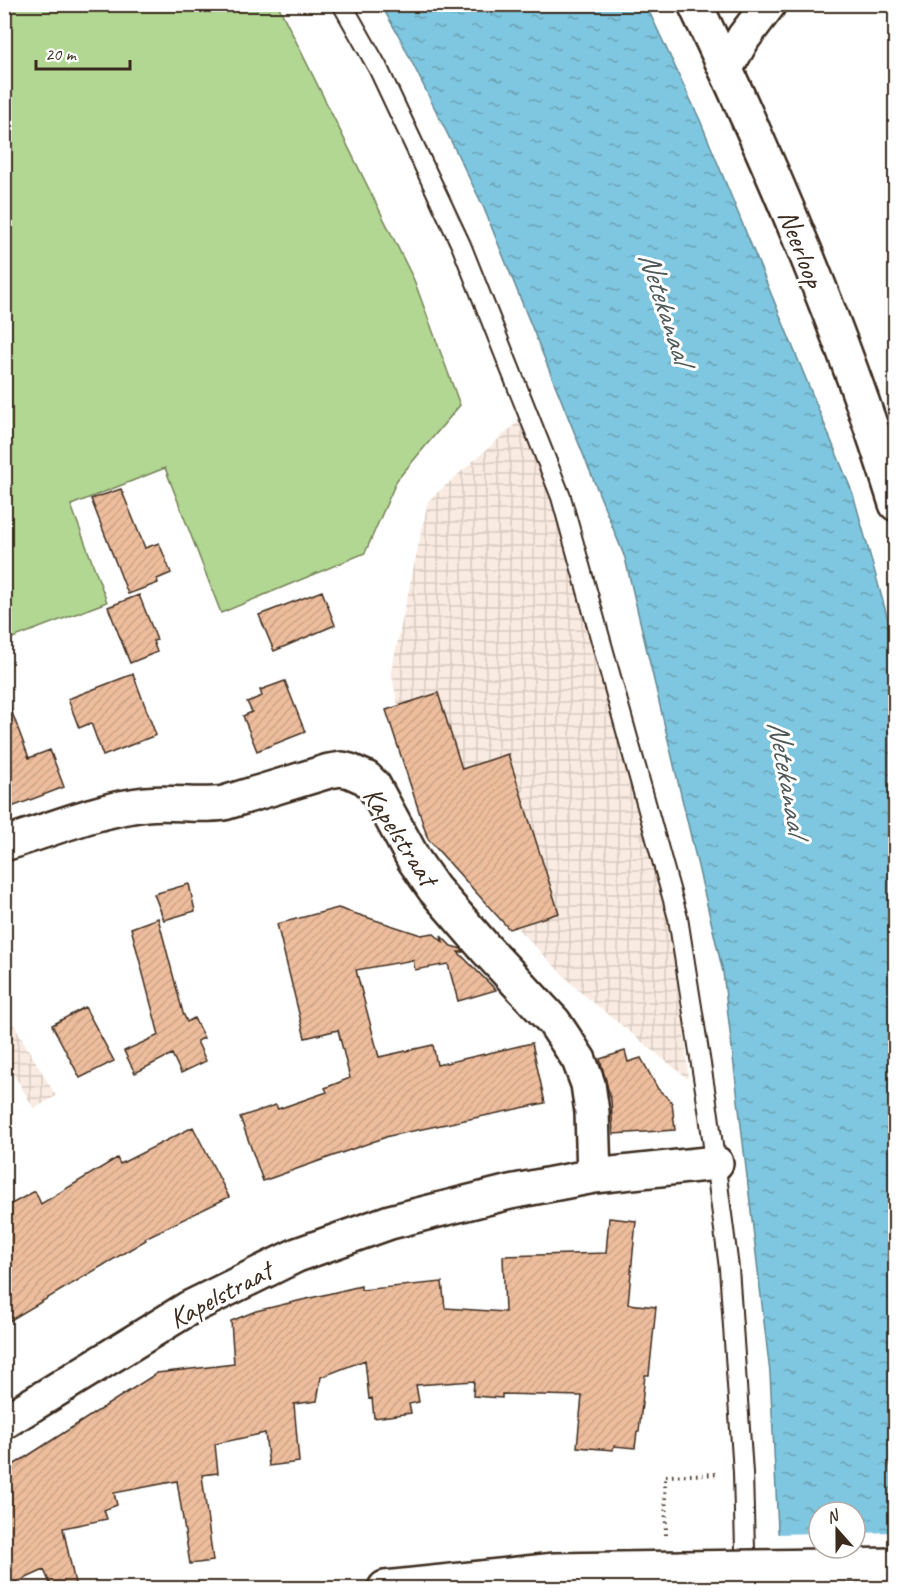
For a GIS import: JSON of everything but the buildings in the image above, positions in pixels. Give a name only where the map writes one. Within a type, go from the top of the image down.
[{"type":"street","name":"Neerloop","points":[[695,4],[778,185],[870,422],[896,504]]},
{"type":"street","points":[[726,68],[744,37],[769,4]]},
{"type":"street","name":"Kapelstraat","points":[[4,843],[120,808],[148,803],[210,805],[224,803],[342,769],[366,778],[381,795],[414,861],[434,889],[470,932],[554,1022],[579,1060],[588,1084],[591,1103],[594,1176]]},
{"type":"street","name":"Kapelstraat","points":[[4,1422],[189,1308],[297,1255],[390,1222],[510,1192],[594,1176],[716,1163]]},
{"type":"street","points":[[385,1588],[555,1570],[896,1565]]},
{"type":"lane","points":[[342,4],[378,68],[461,245],[561,497],[678,918],[716,1163],[729,1268],[743,1473],[746,1588]]},
{"type":"path","points":[[666,1541],[665,1476],[743,1473]]},
{"type":"shaded area","points":[[528,413],[678,918],[688,1079],[579,991],[424,834],[391,672],[428,501]]},
{"type":"shaded area","points":[[4,1008],[56,1096],[34,1109],[5,1059]]},
{"type":"green space","points":[[5,4],[278,5],[414,280],[460,405],[397,480],[365,553],[221,613],[165,468],[71,505],[107,602],[5,641]]},
{"type":"water","name":"Netekanaal","points":[[381,5],[646,5],[700,120],[853,494],[896,648],[895,1588],[781,1588],[770,1373],[723,972],[625,558],[483,206],[400,38]]},
{"type":"pier","points":[[895,1532],[895,1588],[778,1588],[775,1534],[807,1533],[807,1560],[867,1560],[867,1533]]}]
